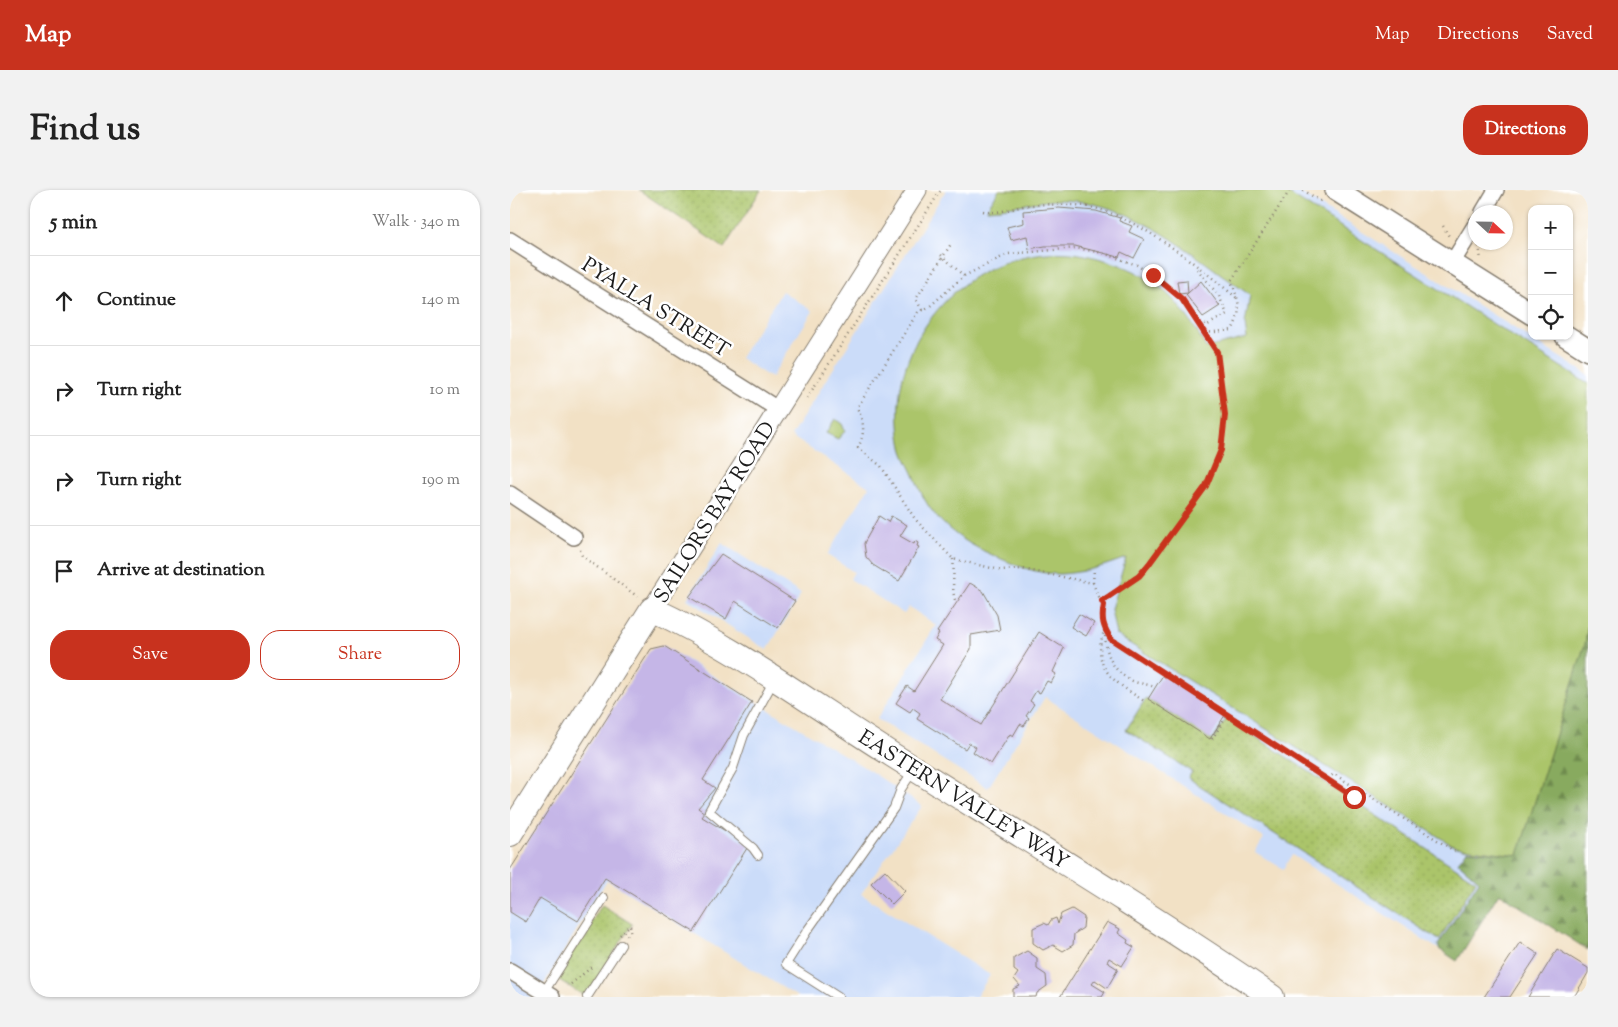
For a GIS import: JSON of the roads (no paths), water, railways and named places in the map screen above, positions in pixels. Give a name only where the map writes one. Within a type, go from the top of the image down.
[{"type":"main road","points":[[1336,190],[1528,311]]},
{"type":"main road","points":[[1572,340],[1588,350]]},
{"type":"main road","name":"EASTERN VALLEY WAY","points":[[645,603],[711,640],[774,679],[1200,948],[1272,997]]},
{"type":"main road","name":"SAILORS BAY ROAD","points":[[510,834],[645,603]]},
{"type":"street","name":"SAILORS BAY ROAD","points":[[645,603],[778,410],[917,190]]},
{"type":"street","points":[[1486,205],[1496,190]]},
{"type":"street","points":[[1452,263],[1468,237]]},
{"type":"street","name":"PYALLA STREET","points":[[510,240],[778,410]]},
{"type":"street","points":[[510,494],[574,537]]},
{"type":"street","points":[[510,971],[548,995]]},
{"type":"lane","points":[[758,855],[753,848],[709,811],[733,768],[744,735],[774,679]]},
{"type":"lane","points":[[838,997],[786,964],[807,931],[894,808],[902,789],[915,768]]},
{"type":"lane","points":[[548,995],[604,898]]},
{"type":"lane","points":[[587,997],[621,945]]}]
